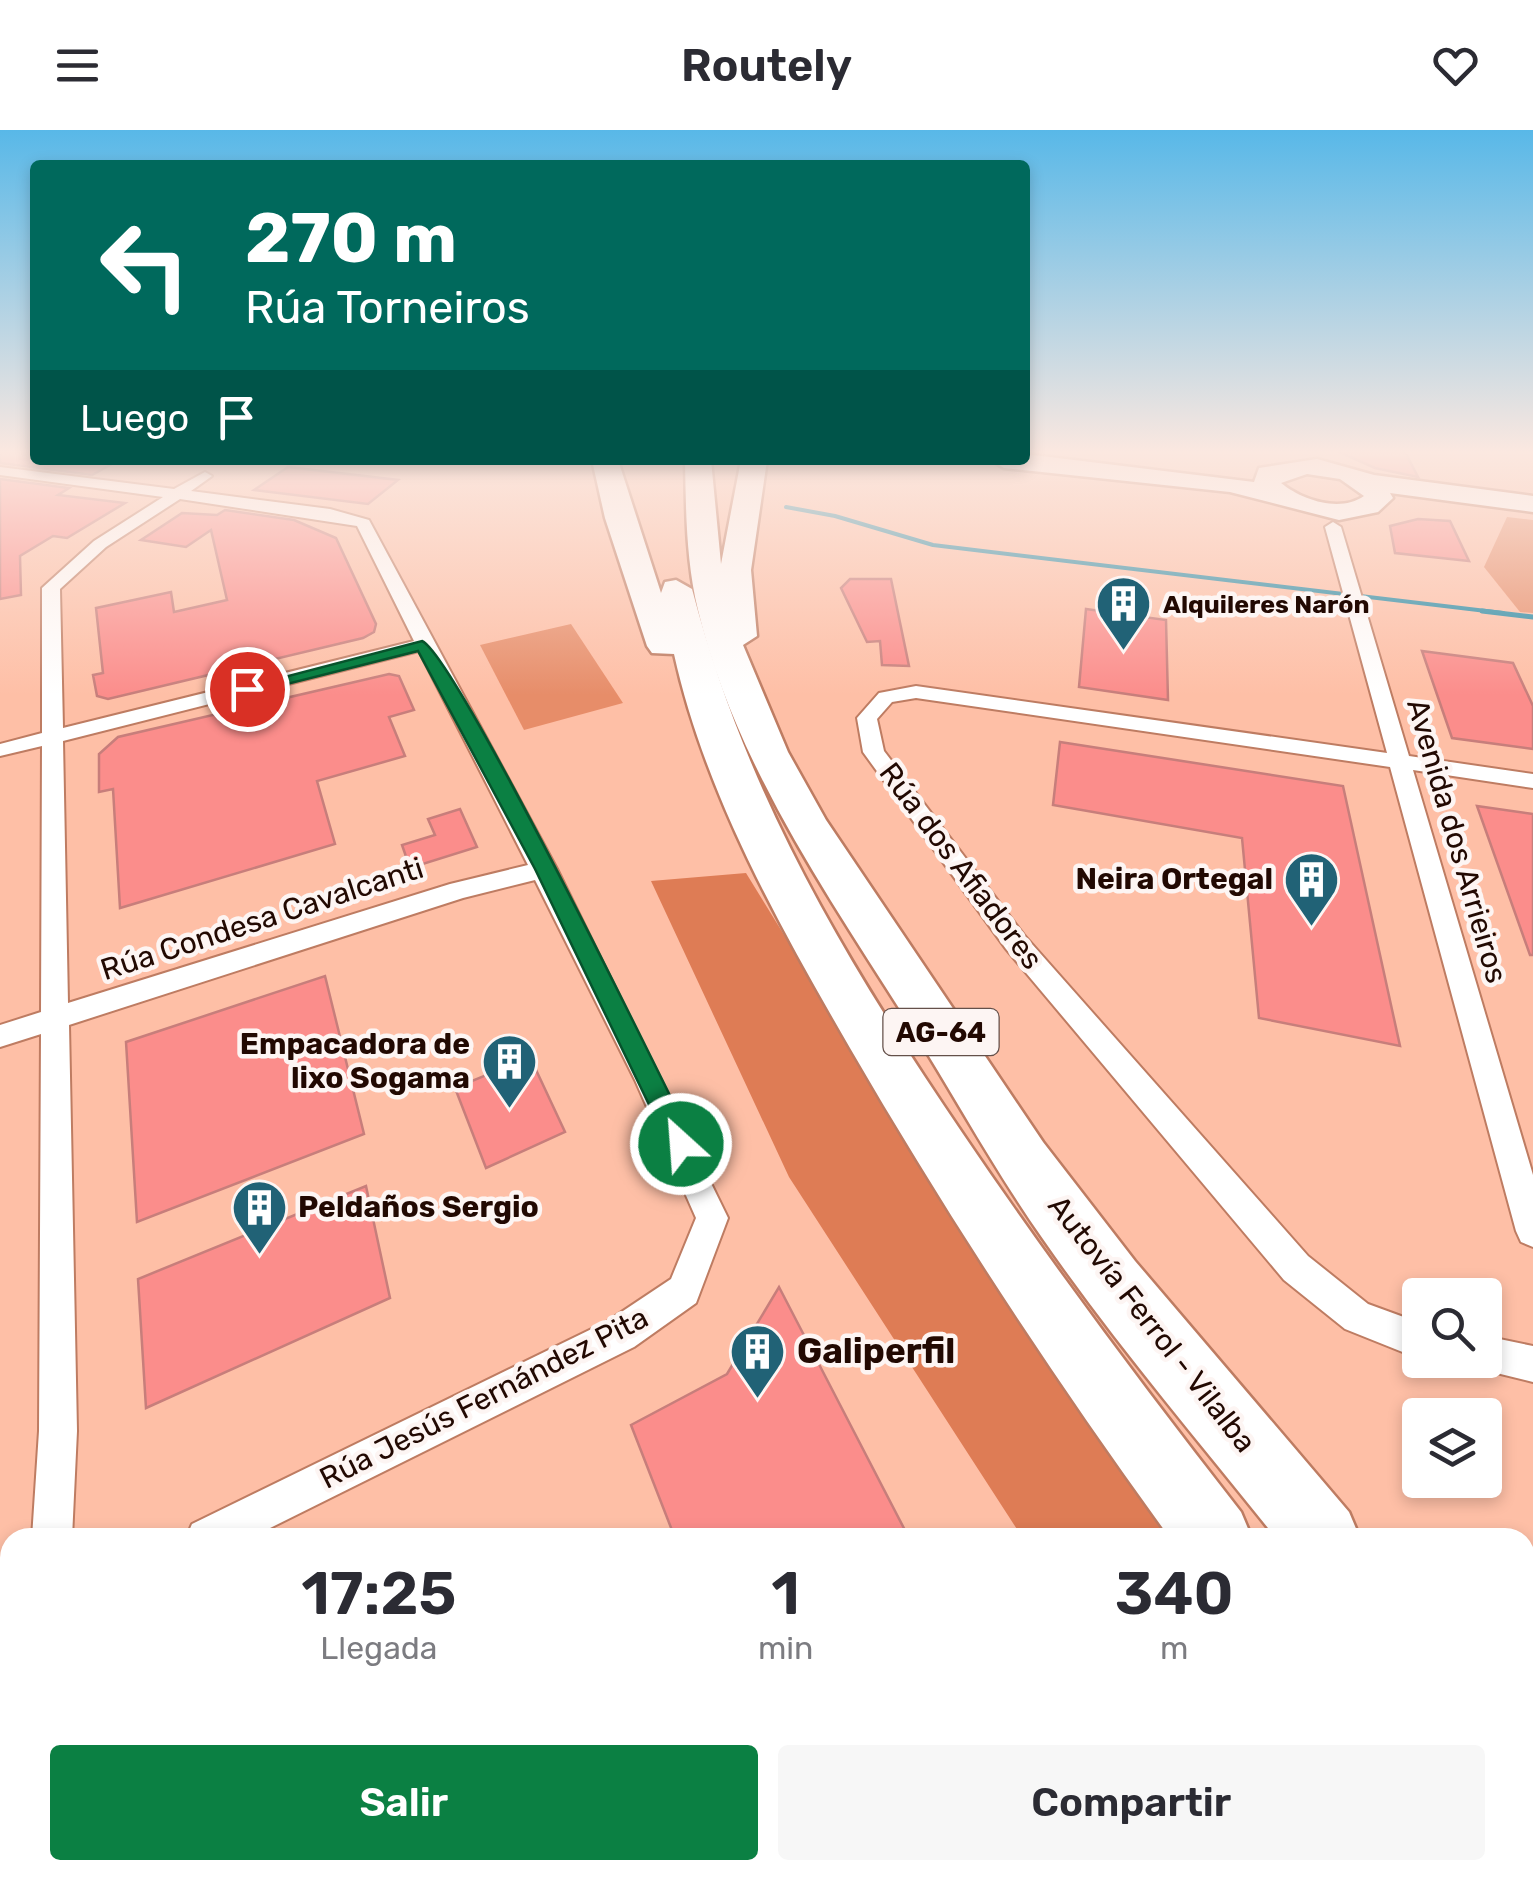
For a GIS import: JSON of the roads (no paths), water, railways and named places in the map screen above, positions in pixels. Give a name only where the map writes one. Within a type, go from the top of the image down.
[{"type":"highway","points":[[624,532],[685,707],[758,840]]},
{"type":"highway","name":"AG-64","points":[[669,532],[669,557],[689,655],[716,737],[758,840],[824,966],[989,1224],[1207,1528]]},
{"type":"highway","name":"Autovía Ferrol - Vilalba","points":[[698,532],[711,611],[770,748],[832,868],[1082,1243],[1315,1528]]},
{"type":"highway","points":[[742,532],[735,617],[770,748]]},
{"type":"street","points":[[53,1528],[58,1431],[51,588],[119,532]]},
{"type":"street","name":"Rúa Jesús Fernández Pita","points":[[226,1528],[621,1334],[684,1291],[712,1218],[681,1144],[545,869],[442,674],[422,646],[386,562],[368,532]]},
{"type":"street","name":"Avenida dos Arrieiros","points":[[1362,532],[1401,762],[1533,1231]]},
{"type":"street","points":[[0,750],[422,646]]},
{"type":"street","name":"Rúa dos Afiadores","points":[[1401,762],[916,692],[900,691],[886,697],[867,718],[874,752],[1015,942],[1261,1228],[1296,1268],[1357,1317],[1402,1334]]},
{"type":"street","points":[[1401,762],[1533,781]]},
{"type":"street","name":"Rúa Condesa Cavalcanti","points":[[0,1036],[458,890],[545,869]]},
{"type":"street","points":[[1502,1358],[1533,1364]]},
{"type":"waterway","points":[[888,532],[933,545],[1503,613]]},
{"type":"waterway","points":[[1482,611],[1533,617]]},
{"type":"place","name":"Alquileres Narón","points":[[1124,653]]},
{"type":"place","name":"Neira Ortegal","points":[[1312,928]]},
{"type":"place","name":"Empacadora de lixo Sogama","points":[[509,1110]]},
{"type":"place","name":"Peldaños Sergio","points":[[259,1256]]},
{"type":"place","name":"Galiperfil","points":[[758,1400]]}]
